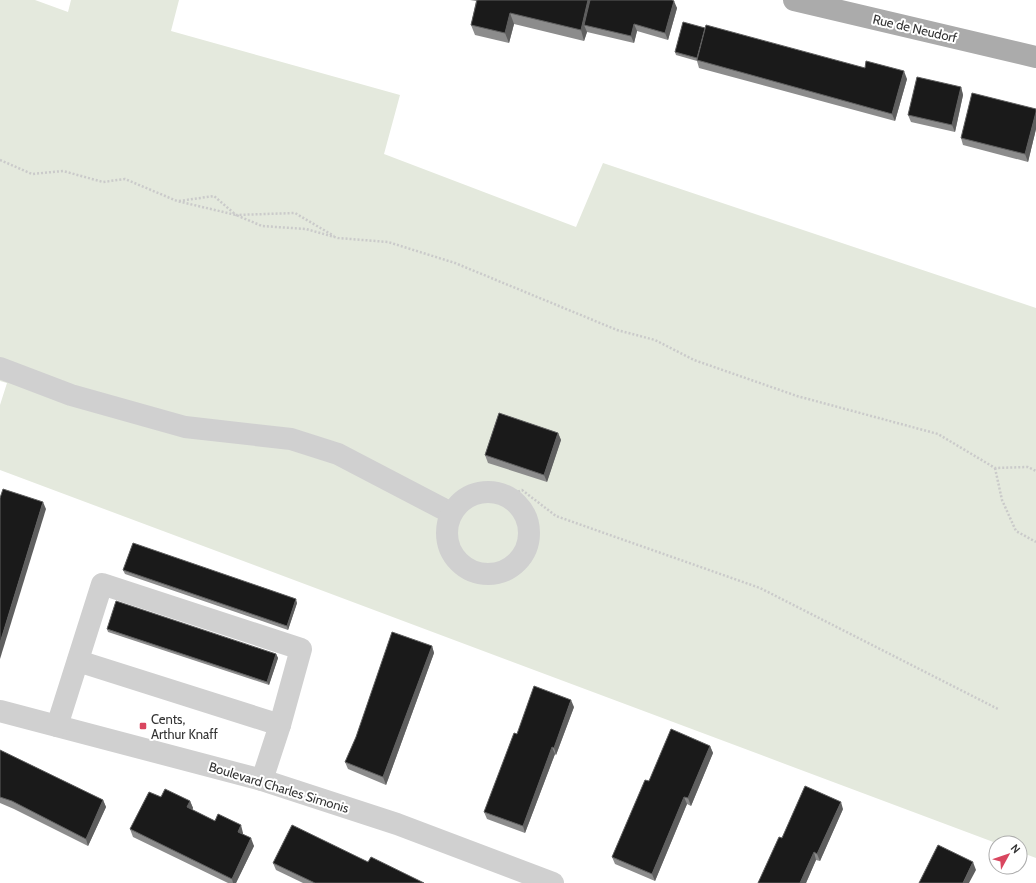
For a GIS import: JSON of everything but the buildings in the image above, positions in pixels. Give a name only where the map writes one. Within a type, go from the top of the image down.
[{"type":"main road","name":"Rue de Neudorf","points":[[794,0],[1036,57]]},
{"type":"street","points":[[0,368],[71,395],[185,427],[291,439],[338,454],[450,513]]},
{"type":"street","points":[[486,491],[507,496],[523,511],[530,532],[525,553],[510,569],[489,575],[468,570],[452,555],[445,534],[450,513],[465,498],[486,491]]},
{"type":"street","points":[[57,726],[102,584],[301,649],[280,725],[262,780]]},
{"type":"street","points":[[78,661],[280,725]]},
{"type":"street","name":"Boulevard Charles Simonis","points":[[0,711],[262,780],[397,824],[553,883]]},
{"type":"path","points":[[0,160],[32,174],[63,171],[103,182],[125,179],[177,201],[236,216],[262,226],[306,229],[338,238],[388,242],[454,263],[617,330],[655,340],[694,360],[797,396],[938,434],[995,468],[1028,467],[1036,471]]},
{"type":"path","points":[[177,201],[214,196],[236,216],[295,213],[338,238]]},
{"type":"path","points":[[995,468],[1002,500],[1016,531],[1036,542]]},
{"type":"path","points":[[507,496],[522,490],[556,516],[760,588],[998,709]]},
{"type":"shaded area","points":[[0,0],[35,0],[68,12],[71,0],[179,0],[171,31],[400,95],[384,154],[576,227],[603,163],[1036,308],[1036,858],[1028,855],[1028,835],[988,835],[988,840],[0,470],[0,405],[7,383],[0,381]]},
{"type":"place","name":"Cents, Arthur Knaff","points":[[143,726]]}]
